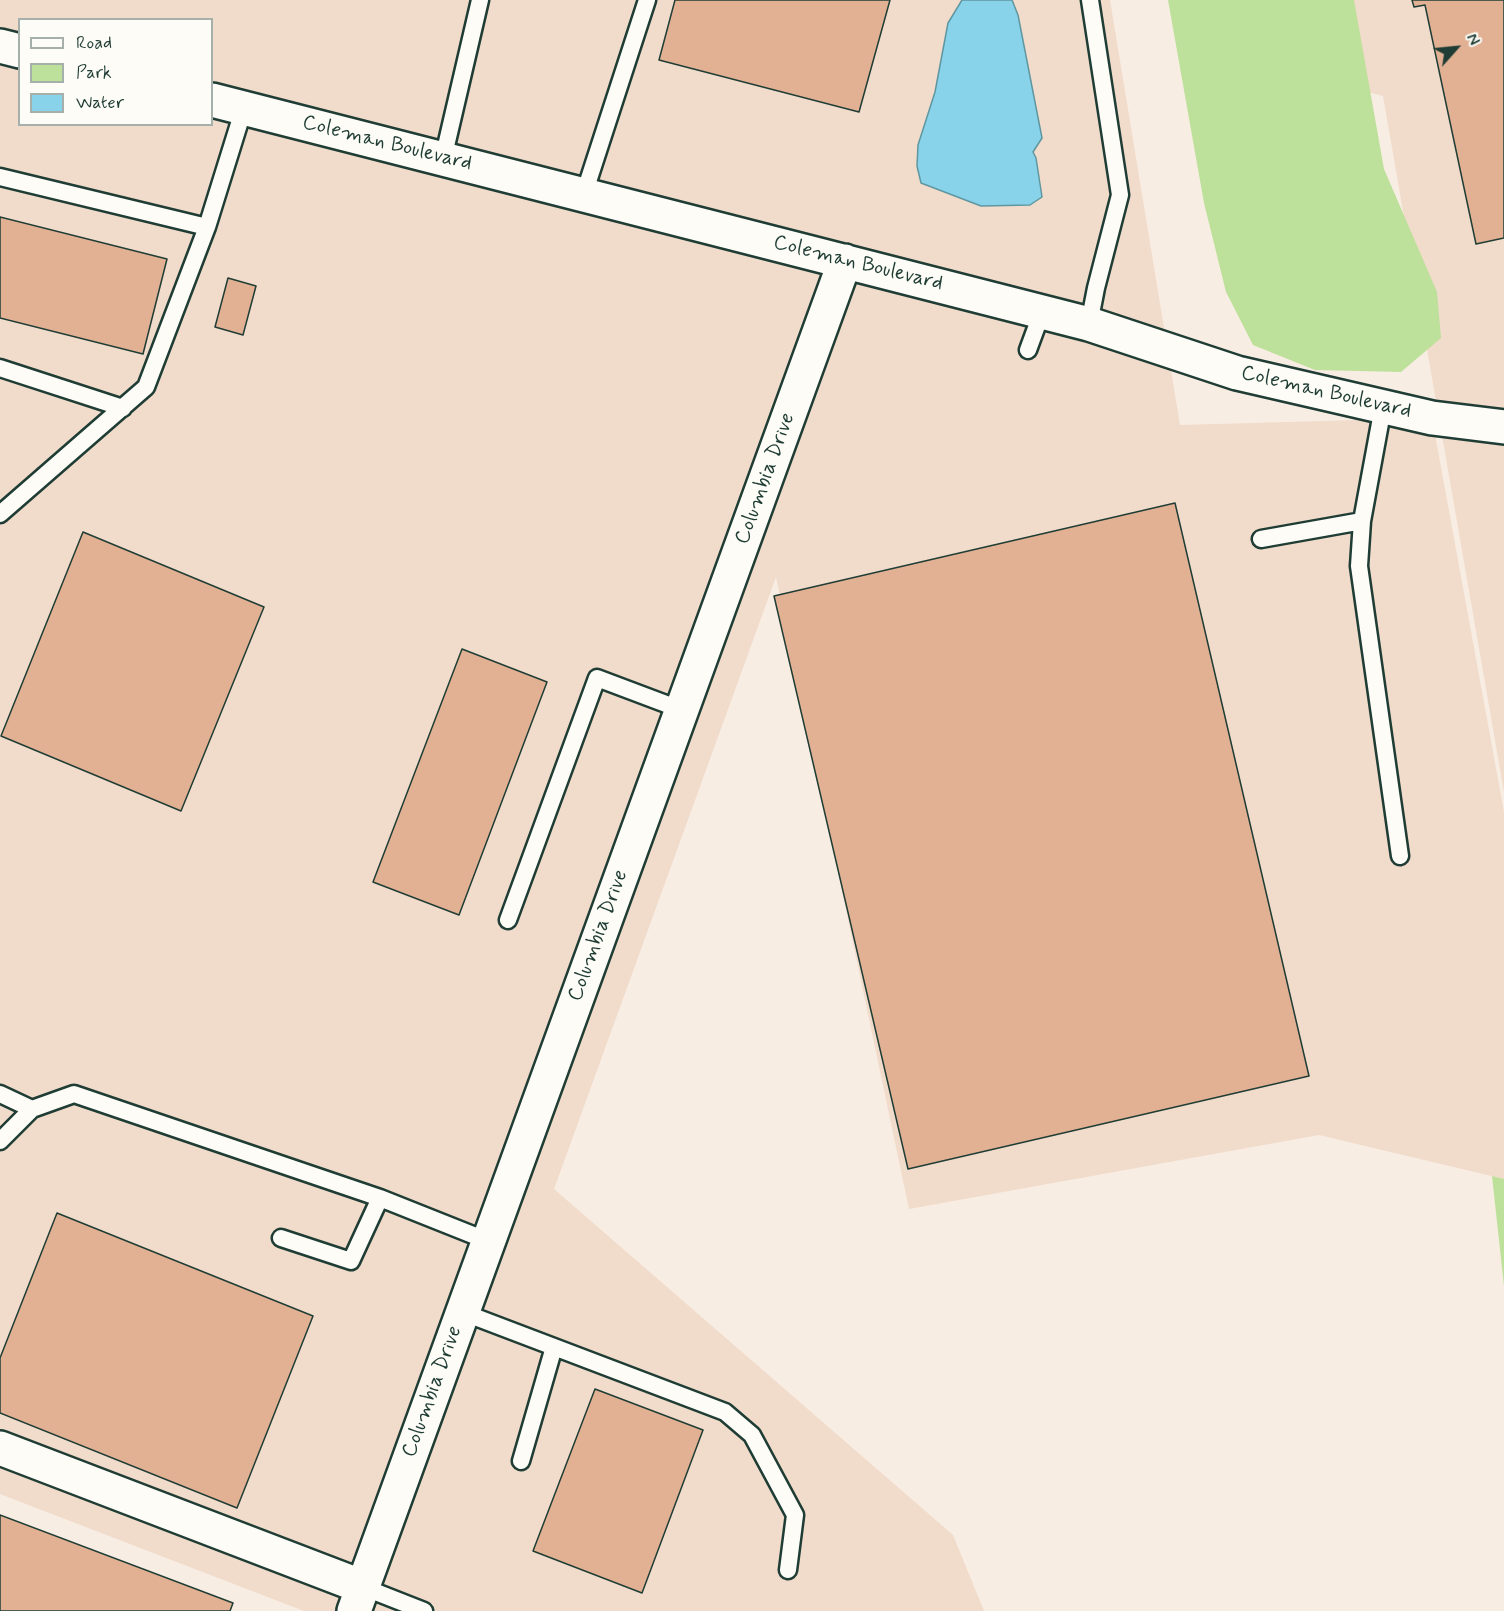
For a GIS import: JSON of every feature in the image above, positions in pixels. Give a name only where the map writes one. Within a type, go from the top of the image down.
[{"type":"street","name":"Coleman Boulevard","points":[[213,100],[1089,324],[1237,373],[1432,418],[1504,426]]},
{"type":"street","name":"Columbia Drive","points":[[358,1599],[845,261]]},
{"type":"street","points":[[0,1448],[358,1599]]},
{"type":"lane","points":[[443,159],[480,0]]},
{"type":"lane","points":[[584,194],[647,0]]},
{"type":"lane","points":[[1089,324],[1120,195],[1090,0]]},
{"type":"lane","points":[[0,514],[146,387],[207,227],[243,108]]},
{"type":"lane","points":[[0,177],[207,227]]},
{"type":"lane","points":[[1028,350],[1042,312]]},
{"type":"lane","points":[[0,368],[123,408]]},
{"type":"lane","points":[[1383,407],[1362,521],[1359,566],[1400,856]]},
{"type":"lane","points":[[1261,539],[1362,521]]},
{"type":"lane","points":[[508,920],[597,678],[681,710]]},
{"type":"lane","points":[[0,1094],[33,1108]]},
{"type":"lane","points":[[0,1141],[33,1108],[74,1094],[380,1198],[488,1241]]},
{"type":"lane","points":[[281,1238],[351,1261],[380,1198]]},
{"type":"lane","points":[[462,1312],[725,1412],[752,1435],[795,1515],[788,1570]]},
{"type":"lane","points":[[521,1461],[554,1347]]},
{"type":"lane","points":[[358,1599],[424,1611]]},
{"type":"shaded area","points":[[0,0],[1110,0],[1180,425],[1432,418],[1504,812],[1504,1179],[1319,1135],[909,1209],[776,577],[554,1189],[953,1535],[984,1611],[304,1611],[0,1494]]},
{"type":"shaded area","points":[[1333,0],[1504,0],[1504,792],[1383,96],[1352,88]]},
{"type":"green space","points":[[1168,0],[1354,0],[1384,169],[1437,292],[1441,338],[1401,372],[1315,370],[1253,345],[1226,292],[1204,203]]},
{"type":"green space","points":[[1492,1176],[1504,1179],[1504,1286]]},
{"type":"water","points":[[962,0],[1012,0],[1018,15],[1042,138],[1033,152],[1042,197],[1030,205],[981,206],[921,183],[917,166],[918,145],[935,92],[948,23]]},
{"type":"building","points":[[675,0],[890,0],[859,112],[659,60]]},
{"type":"building","points":[[1412,0],[1504,0],[1504,238],[1476,244],[1425,5],[1414,7]]},
{"type":"building","points":[[0,217],[167,259],[143,354],[0,318]]},
{"type":"building","points":[[228,278],[256,286],[243,335],[215,327]]},
{"type":"building","points":[[1175,503],[1309,1076],[908,1169],[774,596]]},
{"type":"building","points":[[83,532],[264,607],[181,811],[1,736]]},
{"type":"building","points":[[462,649],[547,682],[459,915],[373,882]]},
{"type":"building","points":[[57,1213],[313,1316],[237,1508],[0,1413],[0,1358]]},
{"type":"building","points":[[595,1389],[703,1430],[642,1593],[533,1551]]},
{"type":"building","points":[[0,1515],[233,1603],[230,1611],[0,1611]]}]
